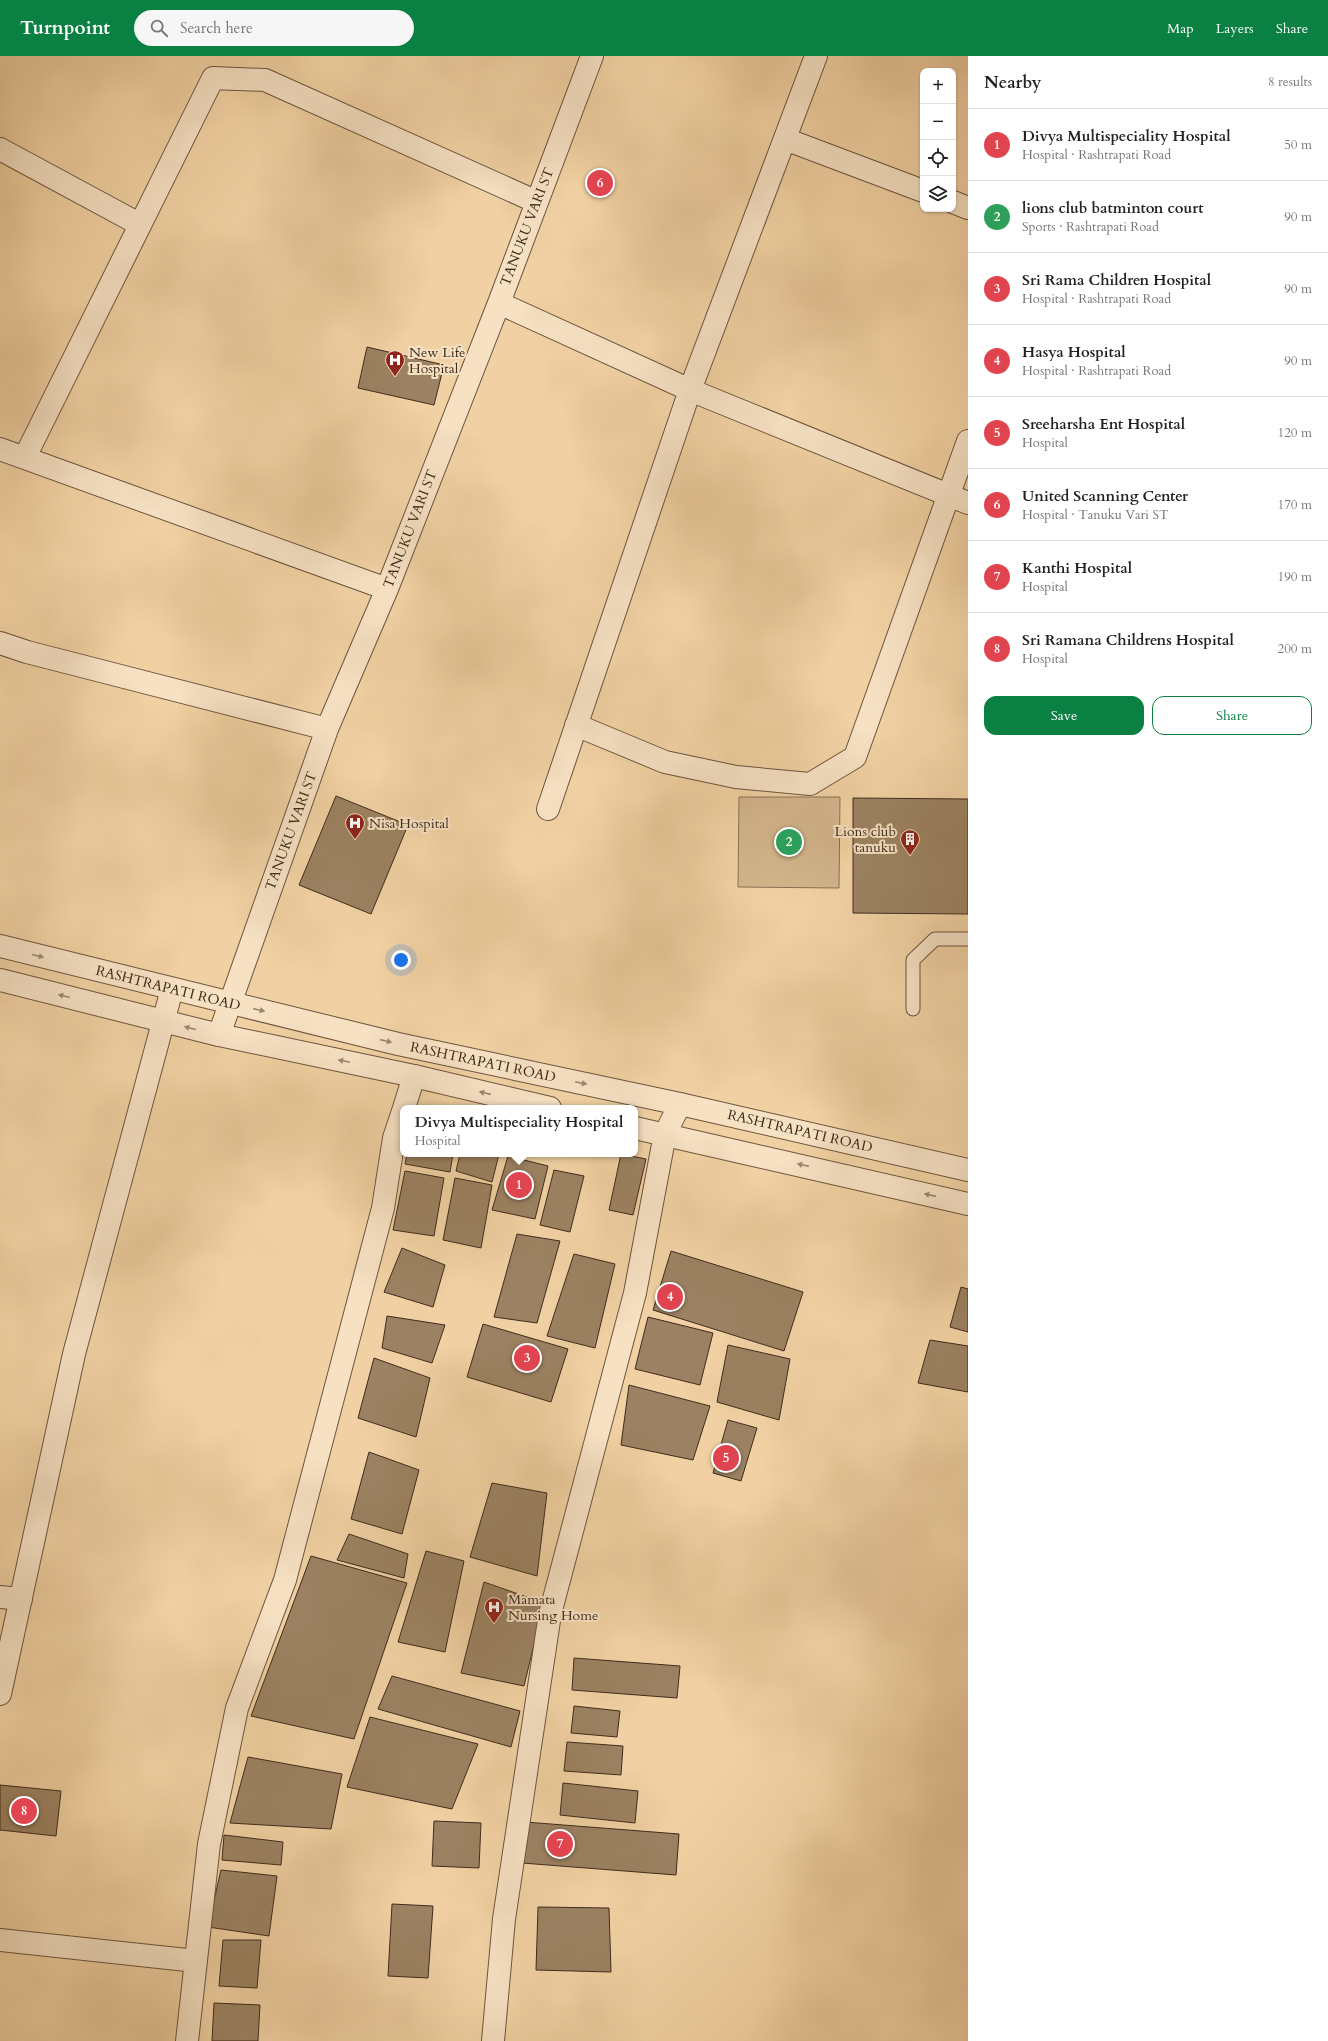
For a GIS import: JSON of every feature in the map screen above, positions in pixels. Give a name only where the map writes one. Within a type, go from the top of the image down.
[{"type":"street","name":"TANUKU VARI ST","points":[[219,1035],[229,1003],[327,729],[387,590],[499,302],[592,56]]},
{"type":"street","points":[[548,809],[690,390],[816,56]]},
{"type":"street","points":[[25,457],[139,224],[213,78],[265,80],[536,202]]},
{"type":"street","points":[[785,139],[920,190]]},
{"type":"street","points":[[0,149],[139,224]]},
{"type":"street","points":[[956,203],[968,208]]},
{"type":"street","points":[[499,302],[690,390],[958,499]]},
{"type":"street","points":[[576,725],[665,762],[736,777],[810,784],[855,757],[958,499],[968,440]]},
{"type":"street","points":[[0,449],[387,590]]},
{"type":"street","points":[[0,643],[27,652],[327,729]]},
{"type":"street","name":"RASHTRAPATI ROAD","points":[[0,946],[398,1044],[680,1104],[968,1170]]},
{"type":"street","name":"RASHTRAPATI ROAD","points":[[0,980],[219,1035],[414,1076],[537,1105]]},
{"type":"street","points":[[0,1694],[10,1598],[172,989]]},
{"type":"street","points":[[404,1105],[414,1076]]},
{"type":"street","points":[[493,2041],[504,1919],[550,1614],[635,1293],[665,1134],[680,1104]]},
{"type":"street","points":[[187,2041],[209,1844],[237,1708],[285,1580],[383,1208],[394,1138],[400,1119]]},
{"type":"street","points":[[638,1129],[968,1204]]},
{"type":"street","points":[[0,1940],[196,1961]]},
{"type":"lane","points":[[913,1009],[913,960],[935,939],[968,939]]},
{"type":"shaded area","points":[[739,797],[840,797],[839,888],[738,887]]},
{"type":"building","points":[[367,347],[444,365],[434,405],[358,388]]},
{"type":"building","points":[[336,796],[408,825],[371,914],[299,885]]},
{"type":"building","name":"Lions club tanuku","points":[[853,798],[968,799],[968,914],[853,913]]},
{"type":"building","points":[[406,1157],[452,1157],[450,1172],[405,1164]]},
{"type":"building","points":[[459,1157],[498,1157],[492,1182],[456,1171]]},
{"type":"building","points":[[508,1157],[548,1166],[535,1219],[492,1210]]},
{"type":"building","points":[[620,1157],[636,1157],[646,1159],[633,1215],[609,1210]]},
{"type":"building","points":[[554,1170],[584,1176],[570,1232],[540,1225]]},
{"type":"building","points":[[405,1171],[444,1178],[434,1236],[393,1230]]},
{"type":"building","points":[[455,1178],[492,1185],[481,1248],[443,1240]]},
{"type":"building","points":[[517,1234],[560,1241],[537,1323],[494,1317]]},
{"type":"building","points":[[402,1248],[445,1265],[433,1307],[384,1292]]},
{"type":"building","points":[[671,1251],[803,1292],[784,1351],[653,1310]]},
{"type":"building","points":[[574,1254],[615,1264],[595,1348],[547,1336]]},
{"type":"building","points":[[961,1287],[968,1289],[968,1332],[950,1327]]},
{"type":"building","points":[[387,1316],[445,1325],[432,1363],[382,1348]]},
{"type":"building","points":[[648,1317],[713,1333],[700,1385],[635,1369]]},
{"type":"building","points":[[483,1324],[568,1349],[551,1402],[467,1377]]},
{"type":"building","points":[[930,1340],[968,1346],[968,1392],[918,1383]]},
{"type":"building","points":[[728,1345],[790,1359],[779,1420],[717,1402]]},
{"type":"building","points":[[374,1358],[430,1378],[416,1437],[358,1418]]},
{"type":"building","points":[[629,1385],[710,1406],[693,1460],[621,1445]]},
{"type":"building","points":[[728,1420],[757,1428],[741,1481],[713,1473]]},
{"type":"building","points":[[369,1452],[419,1470],[402,1534],[351,1519]]},
{"type":"building","points":[[492,1483],[547,1493],[537,1576],[470,1557]]},
{"type":"building","points":[[349,1534],[408,1554],[404,1578],[337,1560]]},
{"type":"building","points":[[426,1551],[464,1561],[445,1652],[398,1642]]},
{"type":"building","points":[[311,1556],[407,1583],[354,1739],[251,1716]]},
{"type":"building","points":[[484,1582],[544,1603],[524,1686],[461,1673]]},
{"type":"building","points":[[574,1658],[680,1666],[677,1698],[572,1690]]},
{"type":"building","points":[[392,1676],[520,1711],[511,1747],[378,1709]]},
{"type":"building","points":[[574,1706],[620,1711],[617,1737],[571,1733]]},
{"type":"building","points":[[370,1717],[478,1744],[452,1809],[347,1787]]},
{"type":"building","points":[[567,1742],[623,1746],[621,1775],[564,1771]]},
{"type":"building","points":[[248,1757],[342,1774],[331,1829],[230,1823]]},
{"type":"building","points":[[563,1783],[638,1791],[635,1823],[560,1815]]},
{"type":"building","points":[[0,1785],[61,1791],[56,1836],[0,1830]]},
{"type":"building","points":[[434,1821],[481,1823],[479,1868],[432,1866]]},
{"type":"building","points":[[525,1822],[679,1834],[676,1875],[522,1863]]},
{"type":"building","points":[[224,1835],[283,1842],[281,1865],[222,1860]]},
{"type":"building","points":[[221,1870],[277,1876],[269,1936],[208,1927]]},
{"type":"building","points":[[392,1904],[433,1906],[428,1978],[388,1976]]},
{"type":"building","points":[[538,1907],[609,1908],[611,1972],[536,1970]]},
{"type":"building","points":[[223,1940],[261,1940],[257,1988],[219,1986]]},
{"type":"building","points":[[214,2003],[260,2005],[258,2041],[212,2041]]},
{"type":"place","name":"United Scanning Center","points":[[600,183]]},
{"type":"place","name":"New Life Hospital","points":[[395,377]]},
{"type":"place","name":"Nisa Hospital","points":[[355,840]]},
{"type":"place","name":"lions club batminton court","points":[[789,842]]},
{"type":"place","name":"Lions club tanuku","points":[[910,856]]},
{"type":"place","name":"Divya Multispeciality Hospital","points":[[519,1185]]},
{"type":"place","name":"Hasya Hospital","points":[[670,1297]]},
{"type":"place","name":"Sri Rama Children Hospital","points":[[527,1358]]},
{"type":"place","name":"Sreeharsha Ent Hospital","points":[[726,1458]]},
{"type":"place","name":"Mamata Nursing Home","points":[[494,1624]]},
{"type":"place","name":"Sri Ramana Childrens Hospital","points":[[24,1811]]},
{"type":"place","name":"Kanthi Hospital","points":[[560,1844]]}]
